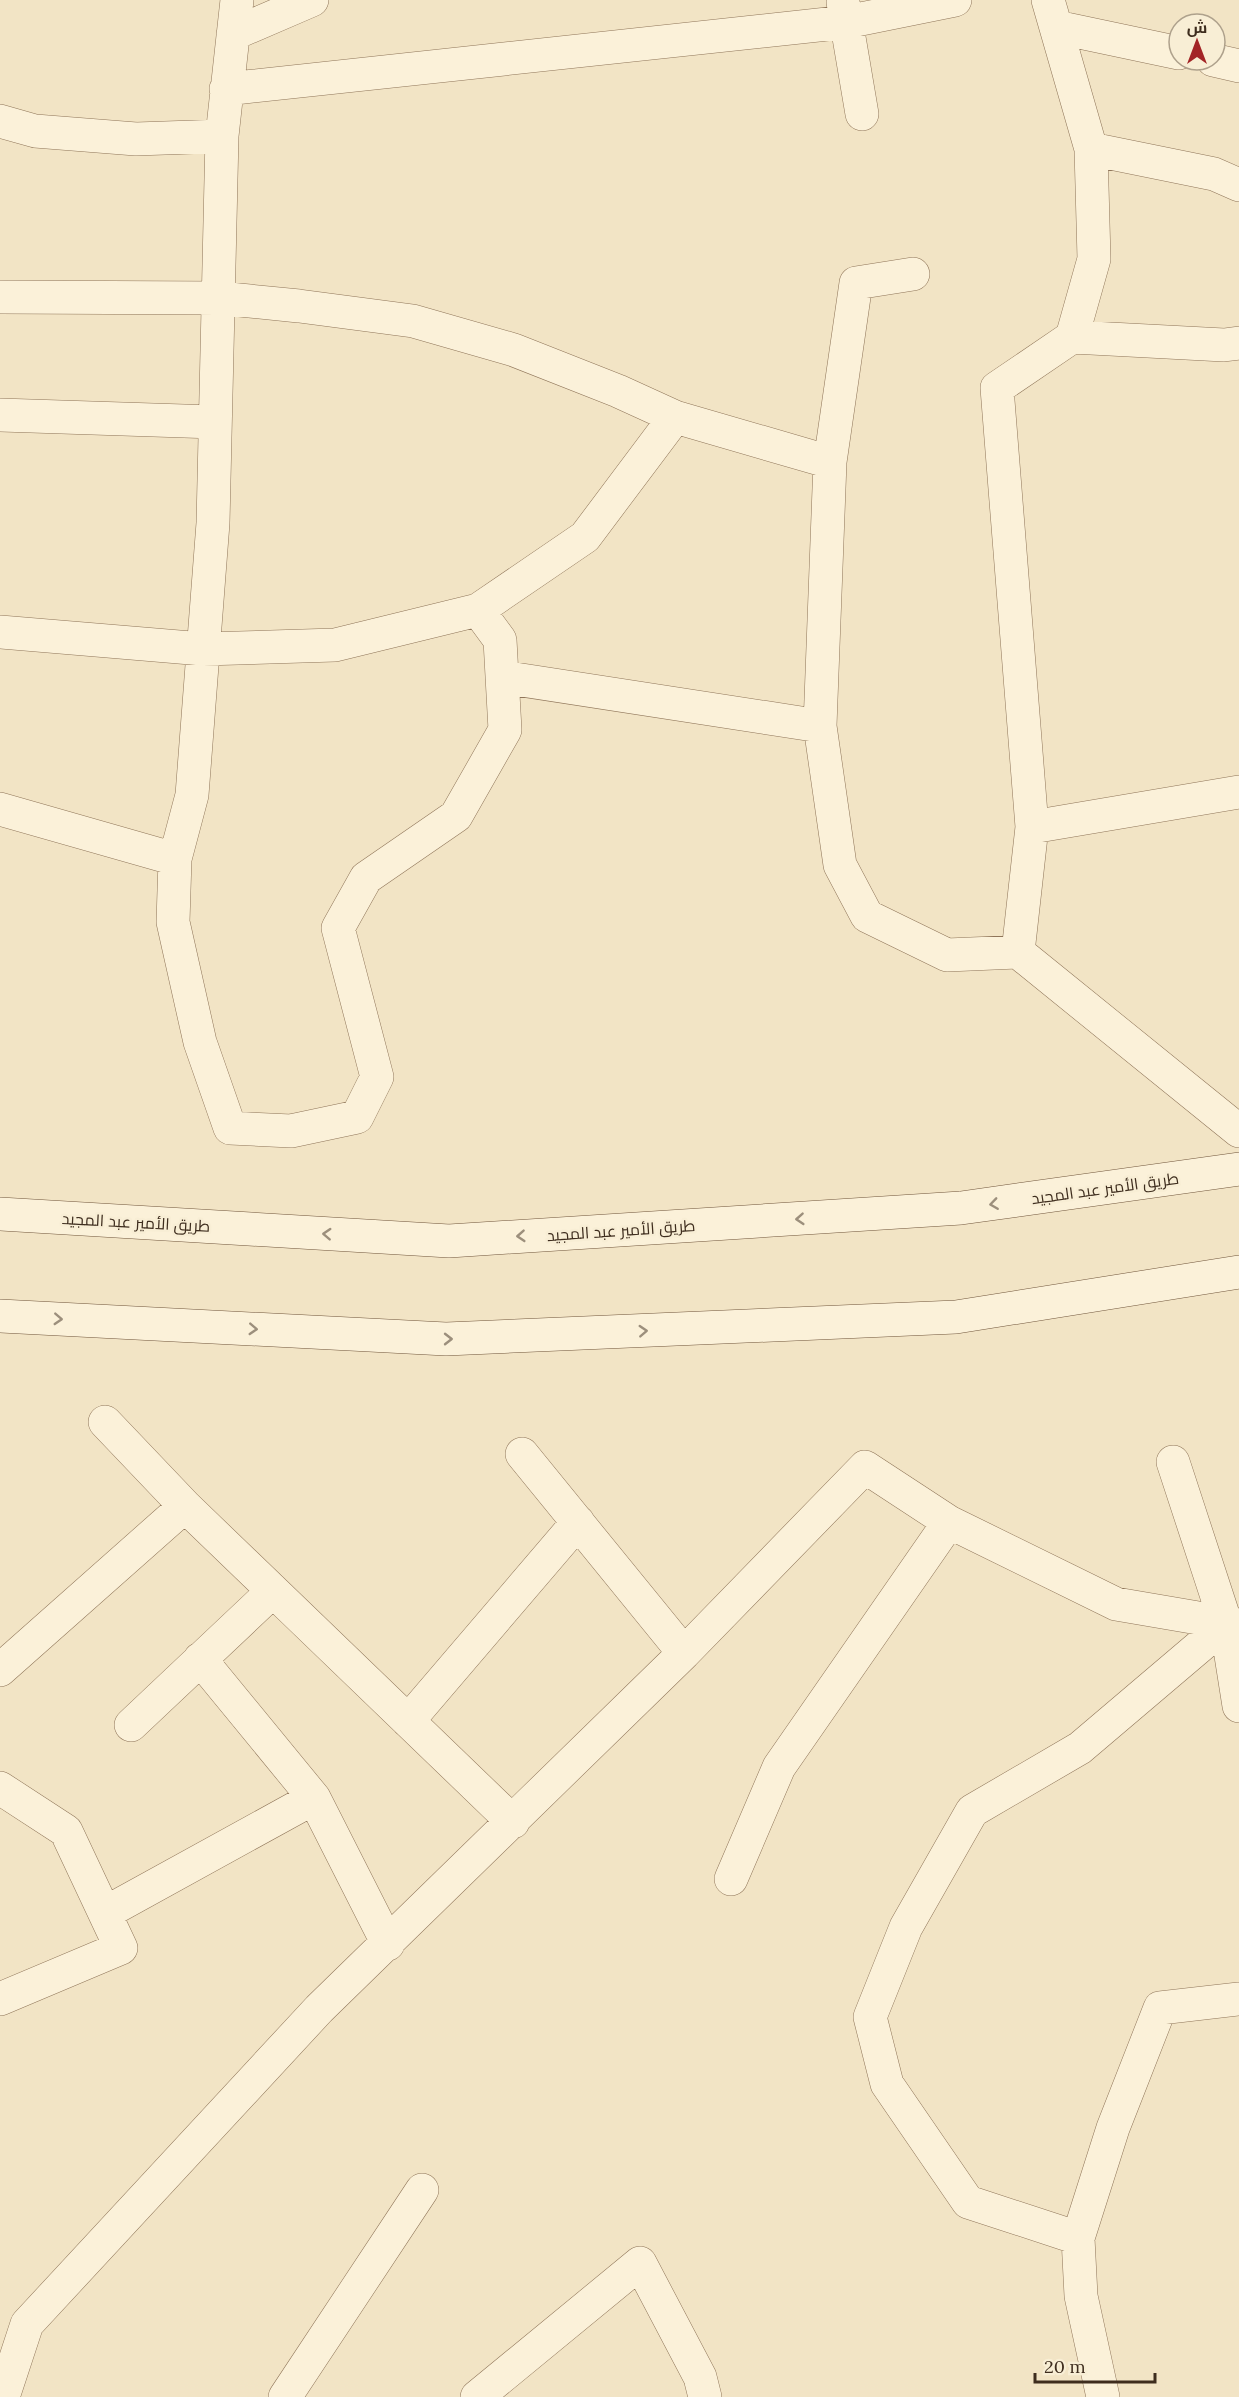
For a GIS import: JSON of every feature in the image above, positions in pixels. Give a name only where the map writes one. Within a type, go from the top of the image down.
[{"type":"street","points":[[237,0],[222,136],[213,523],[192,795],[175,859],[173,922],[200,1042],[230,1128],[291,1131],[357,1117],[376,1077],[338,928],[366,878],[456,816],[505,730],[500,640],[478,610]]},
{"type":"street","points":[[233,34],[312,0]]},
{"type":"street","points":[[226,89],[844,11],[955,0]]},
{"type":"street","points":[[844,11],[862,114]]},
{"type":"street","points":[[1052,14],[1167,49]]},
{"type":"street","points":[[1052,14],[1091,149],[1094,259],[1072,337]]},
{"type":"street","points":[[0,121],[35,131],[136,139],[222,136]]},
{"type":"street","points":[[1091,149],[1214,174],[1239,184]]},
{"type":"street","points":[[913,274],[856,283],[830,462],[820,726],[840,865],[867,915],[947,955],[1018,952],[1239,1131]]},
{"type":"street","points":[[0,297],[219,298],[413,321],[514,350],[618,391],[675,417],[830,462]]},
{"type":"street","points":[[1018,952],[1032,827],[997,388],[1072,337],[1224,345],[1239,343]]},
{"type":"street","points":[[0,416],[215,422]]},
{"type":"street","points":[[0,632],[203,649],[335,645],[478,610],[585,537],[675,417]]},
{"type":"street","points":[[502,677],[820,726]]},
{"type":"street","points":[[1032,827],[1239,792]]},
{"type":"street","points":[[0,809],[175,859]]},
{"type":"street","name":"طريق الأمير عبد المجيد","points":[[0,1214],[449,1241],[961,1208],[1239,1169]]},
{"type":"street","points":[[0,1316],[446,1339],[956,1317],[1239,1272]]},
{"type":"street","points":[[105,1422],[185,1506],[513,1822]]},
{"type":"street","points":[[522,1454],[684,1653]]},
{"type":"street","points":[[1173,1462],[1232,1625],[1239,1706]]},
{"type":"street","points":[[3,2397],[27,2324],[319,2009],[684,1653],[866,1467],[949,1522],[1116,1604],[1232,1625]]},
{"type":"street","points":[[0,1670],[185,1506]]},
{"type":"street","points":[[408,1721],[578,1522]]},
{"type":"street","points":[[731,1879],[779,1767],[949,1522]]},
{"type":"street","points":[[131,1725],[273,1591]]},
{"type":"street","points":[[1078,2238],[968,2202],[887,2084],[870,2017],[906,1927],[972,1810],[1080,1748],[1232,1625]]},
{"type":"street","points":[[200,1659],[314,1798],[388,1944]]},
{"type":"street","points":[[0,1788],[66,1831],[121,1948],[0,1999]]},
{"type":"street","points":[[105,1913],[314,1798]]},
{"type":"street","points":[[1103,2397],[1081,2296],[1078,2238],[1113,2128],[1160,2008],[1239,1999]]},
{"type":"street","points":[[285,2397],[422,2190]]},
{"type":"street","points":[[477,2397],[640,2263],[700,2377],[705,2397]]}]
